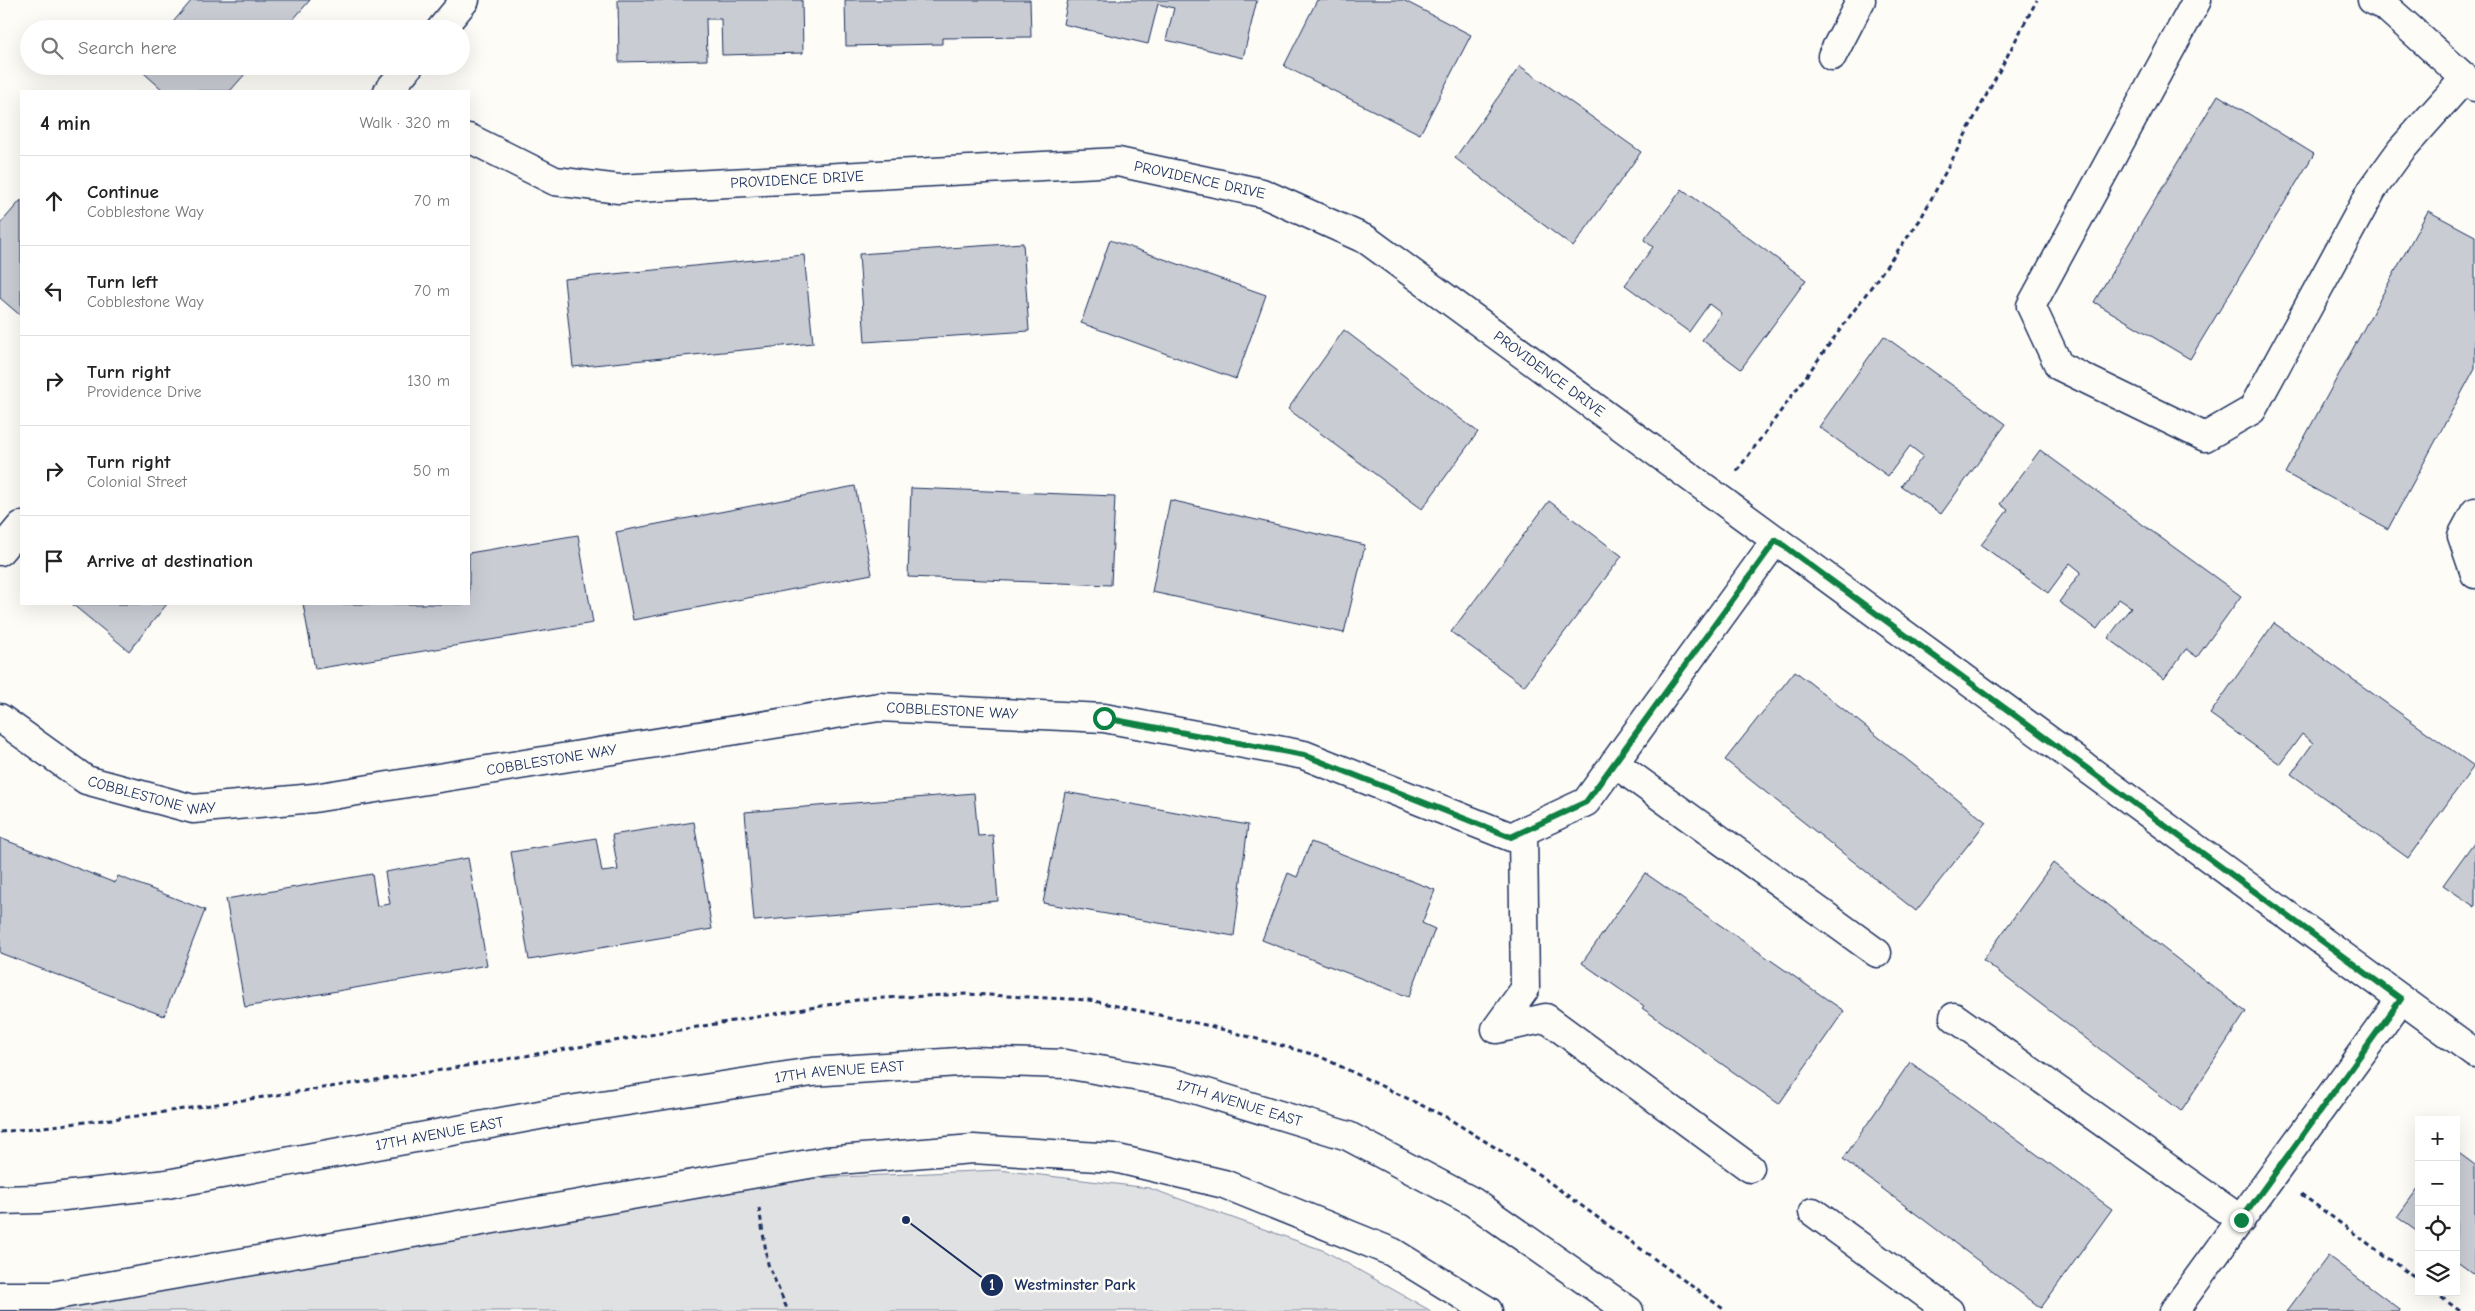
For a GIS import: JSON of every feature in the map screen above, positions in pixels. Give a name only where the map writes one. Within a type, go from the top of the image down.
[{"type":"street","points":[[448,20],[465,0]]},
{"type":"street","points":[[1832,56],[1861,0]]},
{"type":"street","points":[[2197,0],[2031,306],[2059,366],[2205,437],[2252,410],[2372,190],[2401,150],[2470,82],[2386,7],[2372,0]]},
{"type":"street","points":[[392,90],[403,75]]},
{"type":"street","name":"PROVIDENCE DRIVE","points":[[470,138],[555,181],[619,189],[1118,162],[1262,193],[1367,240],[2475,1053]]},
{"type":"street","points":[[2475,512],[2462,536],[2475,574]]},
{"type":"street","points":[[0,551],[20,527]]},
{"type":"street","name":"COBBLESTONE WAY","points":[[0,718],[86,780],[193,809],[314,798],[879,707],[1104,718],[1304,755],[1511,837],[1586,802],[1776,540]]},
{"type":"street","points":[[1614,762],[1877,953]]},
{"type":"street","points":[[1523,831],[1525,989],[1496,1029],[1546,1018],[1750,1168]]},
{"type":"street","points":[[2174,1311],[2401,999]]},
{"type":"street","points":[[1954,1017],[2241,1220]]},
{"type":"street","name":"17TH AVENUE EAST","points":[[0,1200],[38,1199],[167,1184],[550,1113],[812,1072],[973,1061],[1065,1064],[1174,1084],[1348,1136],[1473,1202],[1629,1311]]},
{"type":"street","points":[[0,1296],[51,1296],[826,1161],[973,1149],[1114,1158],[1224,1184],[1392,1252],[1488,1311]]},
{"type":"street","points":[[1813,1212],[1949,1311]]},
{"type":"path","points":[[1718,497],[1920,220],[2037,0]]},
{"type":"path","points":[[2275,1174],[2415,1278]]},
{"type":"path","points":[[758,1203],[768,1264],[788,1311]]},
{"type":"path","points":[[2439,1296],[2460,1311]]},
{"type":"shaded area","points":[[999,1170],[1149,1188],[1325,1251],[1431,1311],[0,1311],[0,1309],[98,1301],[815,1178]]},
{"type":"building","points":[[192,0],[310,0],[293,20],[175,20]]},
{"type":"building","points":[[618,0],[802,0],[803,53],[722,55],[721,19],[706,19],[707,60],[619,62]]},
{"type":"building","points":[[845,0],[1030,0],[1031,37],[942,38],[942,44],[846,46]]},
{"type":"building","points":[[1068,0],[1257,0],[1243,58],[1166,40],[1174,8],[1158,4],[1148,44],[1063,24]]},
{"type":"building","points":[[1317,0],[1403,0],[1471,35],[1420,134],[1284,66]]},
{"type":"building","points":[[1520,66],[1641,152],[1573,247],[1455,158]]},
{"type":"building","points":[[146,75],[244,75],[231,90],[163,90]]},
{"type":"building","points":[[2218,95],[2314,154],[2190,359],[2094,302]]},
{"type":"building","points":[[1682,189],[1806,280],[1741,369],[1702,340],[1721,313],[1709,304],[1689,332],[1625,285],[1653,247],[1644,240]]},
{"type":"building","points":[[20,201],[20,315],[0,298],[0,224]]},
{"type":"building","points":[[2428,211],[2475,236],[2475,368],[2388,529],[2285,473]]},
{"type":"building","points":[[1110,240],[1266,295],[1236,379],[1081,323]]},
{"type":"building","points":[[1023,243],[1029,331],[865,342],[859,254]]},
{"type":"building","points":[[804,255],[813,343],[573,367],[564,279]]},
{"type":"building","points":[[1344,330],[1478,432],[1422,509],[1288,409]]},
{"type":"building","points":[[1884,336],[2006,424],[1941,514],[1901,486],[1923,456],[1910,446],[1888,476],[1819,427]]},
{"type":"building","points":[[2040,450],[2241,596],[2197,657],[2186,649],[2164,679],[2108,638],[2131,607],[2119,599],[2097,629],[2059,602],[2081,572],[2070,563],[2048,593],[1981,545],[2008,510],[2000,504]]},
{"type":"building","points":[[855,486],[872,574],[633,620],[616,532]]},
{"type":"building","points":[[911,488],[1115,496],[1111,585],[908,577]]},
{"type":"building","points":[[1170,500],[1365,545],[1344,633],[1152,592]]},
{"type":"building","points":[[1549,501],[1622,556],[1524,686],[1451,632]]},
{"type":"building","points":[[578,535],[593,623],[315,669],[303,605],[470,605],[470,553]]},
{"type":"building","points":[[73,605],[166,605],[129,651]]},
{"type":"building","points":[[2274,623],[2474,766],[2408,858],[2291,774],[2313,743],[2302,734],[2280,764],[2210,714]]},
{"type":"building","points":[[1795,671],[1986,822],[1916,911],[1725,760]]},
{"type":"building","points":[[1065,792],[1248,825],[1234,936],[1043,903]]},
{"type":"building","points":[[974,793],[978,836],[993,835],[998,901],[754,921],[745,812]]},
{"type":"building","points":[[694,822],[712,929],[529,960],[511,852],[596,838],[602,872],[618,870],[612,835]]},
{"type":"building","points":[[0,838],[115,883],[118,876],[205,910],[164,1016],[0,953]]},
{"type":"building","points":[[2475,841],[2475,907],[2443,885]]},
{"type":"building","points":[[1311,842],[1435,890],[1422,923],[1435,929],[1409,997],[1262,940],[1288,873],[1297,877]]},
{"type":"building","points":[[468,858],[487,965],[245,1007],[226,899],[372,874],[377,906],[390,904],[385,872]]},
{"type":"building","points":[[2053,863],[2246,1012],[2181,1111],[1983,960]]},
{"type":"building","points":[[1645,873],[1844,1011],[1779,1104],[1642,1008],[1644,1006],[1582,963]]},
{"type":"building","points":[[1910,1062],[2112,1209],[2041,1308],[1843,1159]]},
{"type":"building","points":[[2460,1154],[2475,1165],[2475,1275],[2460,1264]]},
{"type":"building","points":[[2415,1192],[2415,1230],[2397,1217]]},
{"type":"building","points":[[2328,1256],[2399,1309],[2398,1311],[2287,1311]]},
{"type":"place","name":"Westminster Park","points":[[906,1220]]},
{"type":"route","points":[[1104,718],[1304,755],[1511,837],[1586,802],[1776,540],[2401,999],[2241,1220]]}]
